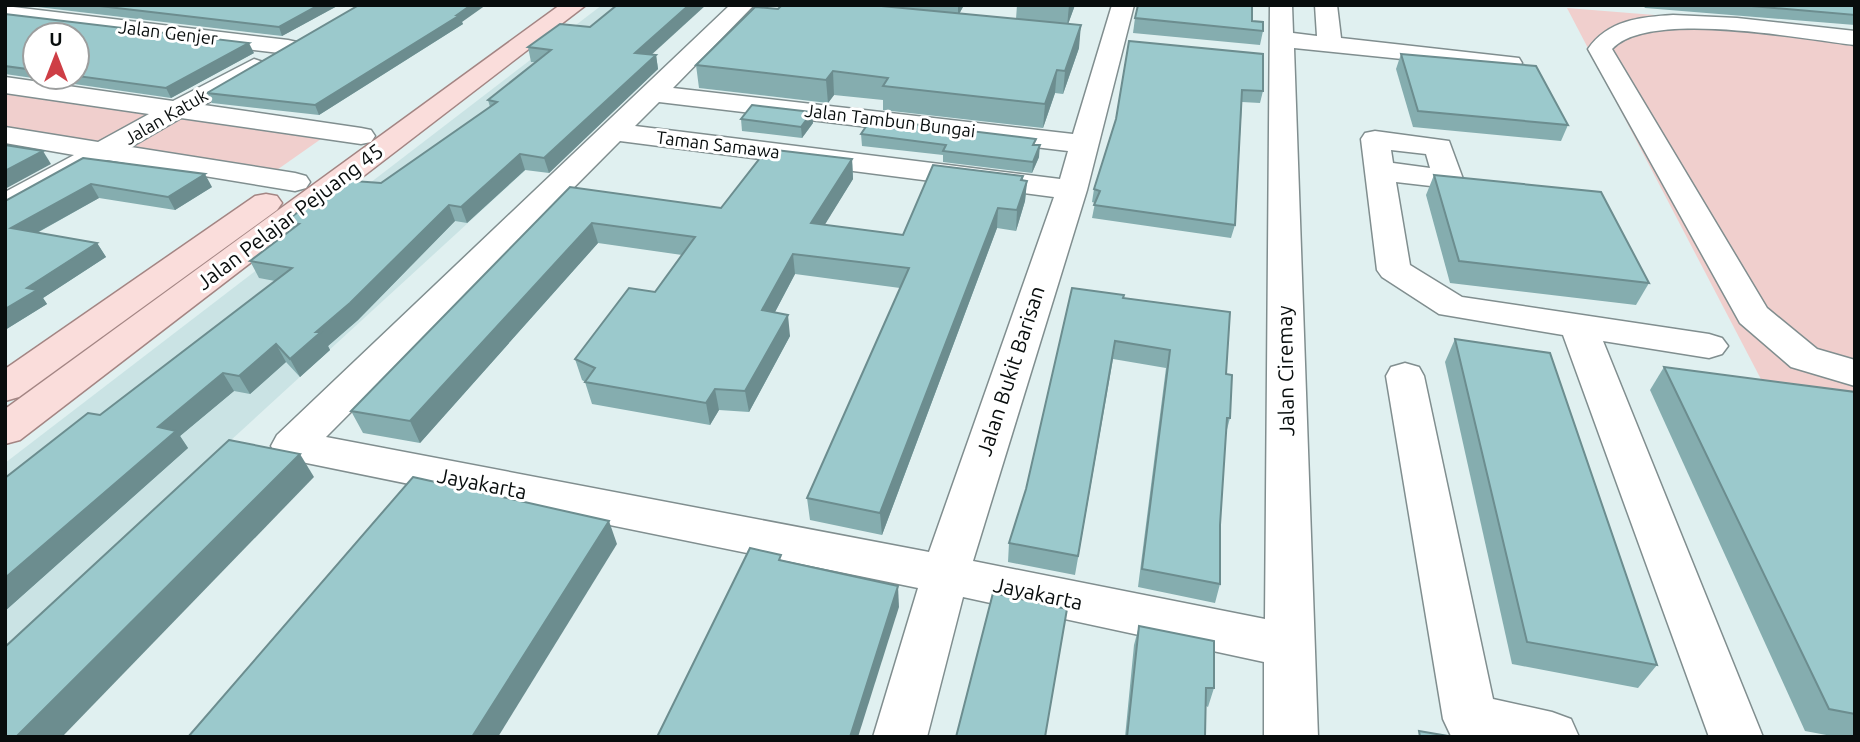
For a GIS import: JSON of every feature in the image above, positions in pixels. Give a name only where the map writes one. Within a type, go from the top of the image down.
[{"type":"main road","name":"Jalan Pelajar Pejuang 45","points":[[5,388],[545,5]]},
{"type":"main road","name":"Jalan Pelajar Pejuang 45","points":[[5,430],[575,5]]},
{"type":"street","points":[[1326,5],[1330,44]]},
{"type":"street","name":"Jayakarta","points":[[753,6],[614,132],[292,446],[1290,646]]},
{"type":"street","name":"Jalan Genjer","points":[[5,13],[299,41]]},
{"type":"street","points":[[1855,38],[1679,22],[1625,29],[1608,38],[1600,49],[1752,315],[1804,358],[1855,373]]},
{"type":"street","name":"Jalan Bukit Barisan","points":[[900,737],[945,575],[1072,190],[1116,32]]},
{"type":"street","points":[[1275,40],[1510,63]]},
{"type":"street","name":"Jalan Ciremay","points":[[1275,40],[1291,737]]},
{"type":"street","name":"Jalan Katuk","points":[[5,205],[105,152],[299,41]]},
{"type":"street","points":[[5,85],[361,136]]},
{"type":"street","name":"Jalan Tambun Bungai","points":[[654,94],[1084,144]]},
{"type":"street","name":"Taman Samawa","points":[[614,132],[1072,190]]},
{"type":"street","points":[[5,135],[295,182]]},
{"type":"street","points":[[1382,171],[1394,270],[1451,306],[1709,346]]},
{"type":"street","points":[[1579,327],[1736,737]]},
{"type":"street","points":[[1405,376],[1470,719],[1552,737]]},
{"type":"shaded area","points":[[602,5],[706,5],[5,647],[5,463]]},
{"type":"shaded area","points":[[1567,8],[1855,31],[1855,397],[1764,385]]},
{"type":"shaded area","points":[[5,85],[21,87],[21,91],[53,91],[338,127],[274,172],[5,130]]},
{"type":"building","points":[[91,5],[319,5],[279,27]]},
{"type":"building","points":[[359,5],[471,5],[457,15],[460,15],[315,105],[207,93]]},
{"type":"building","points":[[617,5],[689,5],[635,53],[656,55],[544,158],[520,154],[461,207],[449,205],[350,303],[316,332],[321,332],[290,359],[276,344],[239,376],[223,373],[158,427],[176,431],[5,578],[5,478],[88,413],[100,415],[292,268],[250,261],[299,224],[285,222],[340,180],[381,183],[497,102],[488,100],[551,50],[528,47],[560,24],[590,27]]},
{"type":"building","points":[[782,5],[871,5],[1081,25],[1065,71],[1057,70],[1045,104],[883,86],[888,78],[833,71],[826,80],[696,65],[755,7],[778,9]]},
{"type":"building","points":[[1138,5],[1252,5],[1252,21],[1263,22],[1263,31],[1135,18]]},
{"type":"building","points":[[1740,5],[1855,5],[1855,15]]},
{"type":"building","points":[[5,14],[64,21],[21,21],[21,68],[5,66]]},
{"type":"building","points":[[91,24],[249,43],[166,88],[91,78]]},
{"type":"building","points":[[1129,41],[1263,54],[1263,91],[1242,90],[1235,225],[1094,205],[1100,191],[1094,189],[1116,119]]},
{"type":"building","points":[[1401,54],[1536,66],[1568,125],[1418,111]]},
{"type":"building","points":[[752,105],[812,112],[801,127],[741,119]]},
{"type":"building","points":[[871,119],[1036,139],[1033,145],[1040,145],[1033,162],[943,151],[946,145],[861,134]]},
{"type":"building","points":[[5,145],[43,151],[5,171]]},
{"type":"building","points":[[767,149],[852,159],[811,223],[903,235],[933,165],[1023,176],[1021,180],[1027,181],[1017,210],[998,208],[880,513],[807,498],[909,268],[793,254],[762,310],[788,315],[745,391],[715,389],[706,403],[585,382],[595,368],[575,359],[629,288],[655,292],[695,237],[592,223],[410,421],[351,411],[570,187],[721,208]]},
{"type":"building","points":[[83,158],[205,174],[168,197],[91,184],[11,228],[97,243],[27,288],[37,290],[5,309],[5,201]]},
{"type":"building","points":[[1434,175],[1601,192],[1649,283],[1459,261]]},
{"type":"building","points":[[1072,288],[1124,295],[1123,298],[1230,312],[1226,374],[1232,375],[1220,525],[1220,584],[1142,569],[1170,350],[1115,341],[1078,556],[1009,543],[1026,489]]},
{"type":"building","points":[[1455,339],[1550,353],[1657,665],[1527,642]]},
{"type":"building","points":[[1664,367],[1855,392],[1855,714],[1829,709]]},
{"type":"building","points":[[229,440],[300,454],[16,737],[5,737],[5,647]]},
{"type":"building","points":[[413,477],[609,521],[472,737],[188,737]]},
{"type":"building","points":[[750,548],[781,555],[779,560],[898,586],[850,737],[657,737]]},
{"type":"building","points":[[993,593],[1067,609],[1045,737],[956,737]]},
{"type":"building","points":[[1139,626],[1214,641],[1214,688],[1206,688],[1205,737],[1127,737]]},
{"type":"building","points":[[1419,731],[1454,737],[1420,737]]}]
